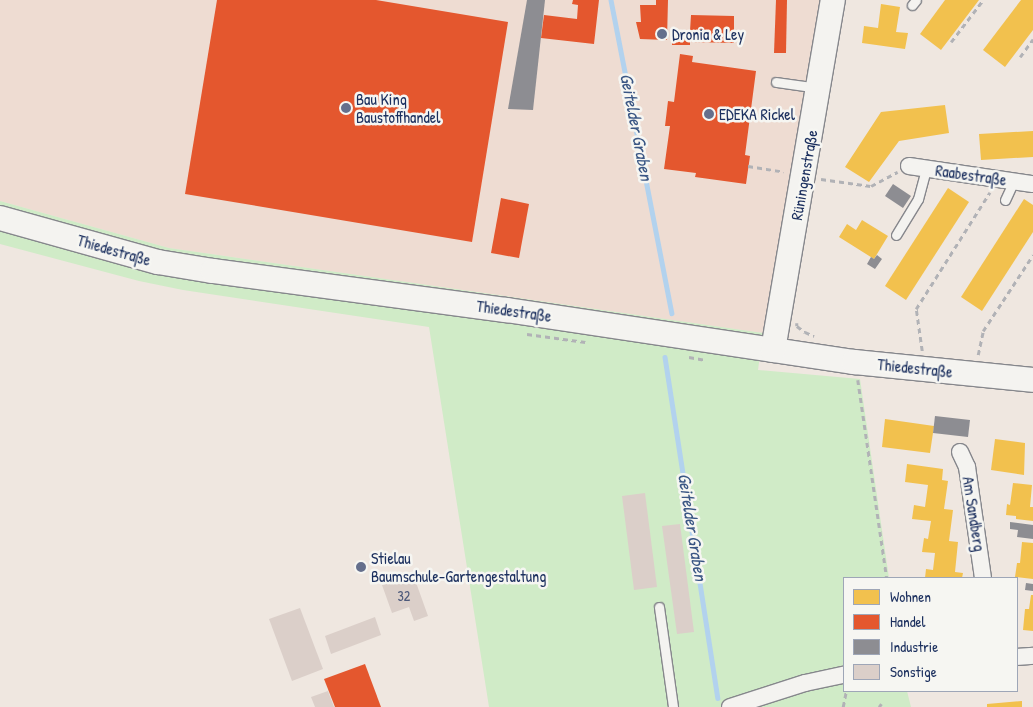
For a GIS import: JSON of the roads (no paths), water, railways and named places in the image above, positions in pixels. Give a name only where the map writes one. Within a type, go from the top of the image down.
[{"type":"street","name":"Rüningenstraße","points":[[773,350],[811,177],[819,88],[833,0]]},
{"type":"street","name":"Raabestraße","points":[[909,166],[1033,184]]},
{"type":"street","name":"Thiedestraße","points":[[0,218],[167,264],[506,310],[863,363],[1033,380]]},
{"type":"street","name":"Am Sandberg","points":[[960,452],[966,467],[983,577]]},
{"type":"street","points":[[1018,657],[1033,656]]},
{"type":"street","points":[[730,707],[805,683],[843,675]]},
{"type":"lane","points":[[776,82],[819,88]]},
{"type":"lane","points":[[896,235],[918,199],[926,169]]},
{"type":"lane","points":[[1005,200],[1014,181]]},
{"type":"lane","points":[[659,607],[673,707]]},
{"type":"waterway","name":"Geitelder Graben","points":[[611,0],[672,313]]},
{"type":"waterway","name":"Geitelder Graben","points":[[665,357],[718,698]]},
{"type":"place","name":"Dronia & Ley","points":[[662,34]]},
{"type":"place","name":"Bau King Baustoffhandel","points":[[346,108]]},
{"type":"place","name":"EDEKA Rickel","points":[[709,114]]},
{"type":"place","name":"Stielau Baumschule-Gartengestaltung","points":[[361,567]]}]
